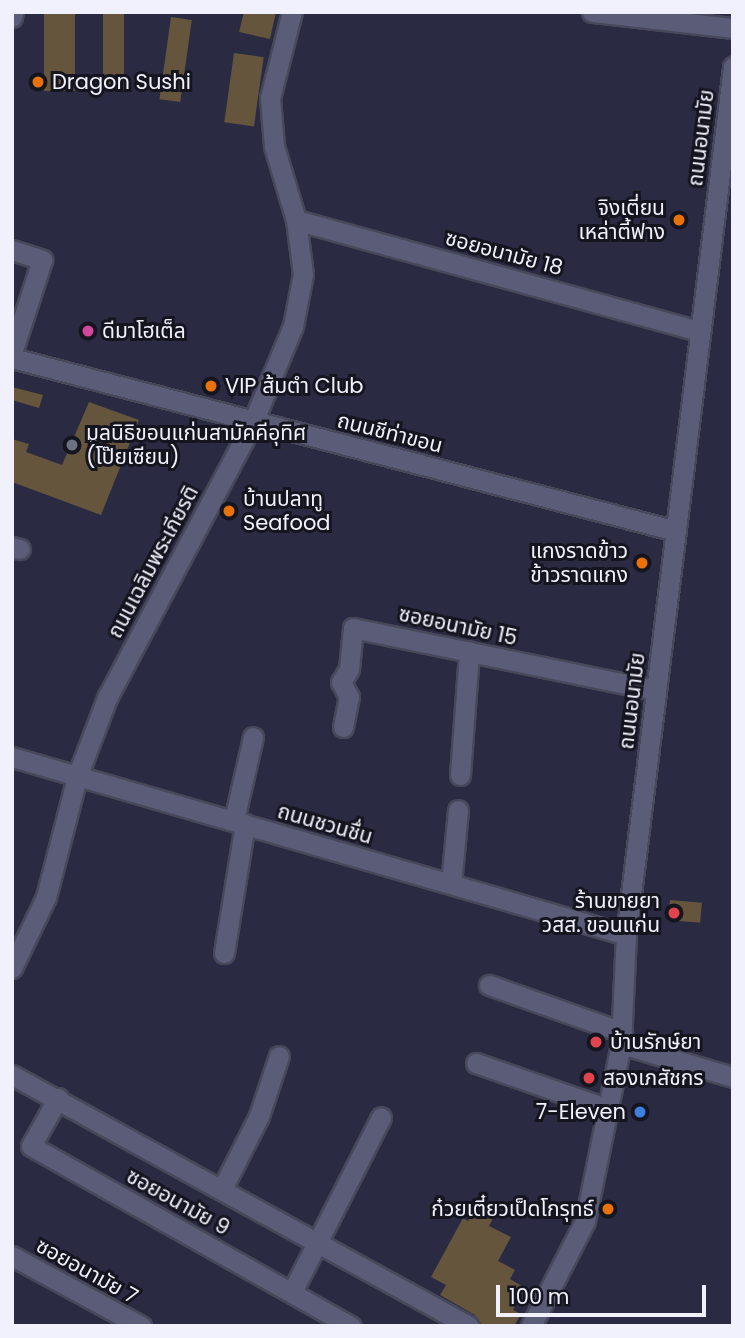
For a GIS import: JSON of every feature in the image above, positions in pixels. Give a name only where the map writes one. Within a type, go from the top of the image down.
[{"type":"street","name":"ถนนเฉลิมพระเกียรติ","points":[[12,968],[46,897],[76,777],[107,698],[253,422],[293,326],[303,274],[296,220],[274,146],[270,98],[292,12]]},
{"type":"street","points":[[592,12],[664,16],[733,28]]},
{"type":"street","name":"ถนนอนามัย","points":[[531,1326],[585,1220],[621,1038],[626,935],[733,67]]},
{"type":"street","name":"ซอยอนามัย 18","points":[[296,220],[700,331]]},
{"type":"street","points":[[12,250],[42,260],[12,356]]},
{"type":"street","name":"ถนนชีท่าขอน","points":[[12,356],[253,422],[676,531]]},
{"type":"street","name":"ซอยอนามัย 15","points":[[343,727],[349,697],[341,682],[349,669],[353,628],[656,690]]},
{"type":"street","points":[[460,775],[469,651]]},
{"type":"street","points":[[224,953],[253,737]]},
{"type":"street","name":"ถนนชวนชื่น","points":[[12,757],[626,935]]},
{"type":"street","points":[[451,884],[458,810]]},
{"type":"street","points":[[489,985],[621,1038],[733,1077]]},
{"type":"street","points":[[222,1189],[259,1116],[279,1056]]},
{"type":"street","points":[[476,1063],[608,1109]]},
{"type":"street","points":[[12,1075],[469,1326]]},
{"type":"street","name":"ซอยอนามัย 9","points":[[58,1098],[31,1146],[351,1326]]},
{"type":"street","points":[[292,1292],[320,1243],[381,1117]]},
{"type":"street","name":"ซอยอนามัย 7","points":[[12,1255],[141,1326]]},
{"type":"building","points":[[44,12],[75,12],[75,91],[44,91]]},
{"type":"building","points":[[103,12],[124,12],[124,90],[103,90]]},
{"type":"building","points":[[244,12],[276,12],[270,39],[239,32]]},
{"type":"building","points":[[171,17],[192,20],[180,102],[159,99]]},
{"type":"building","points":[[234,53],[264,57],[254,126],[224,122]]},
{"type":"building","points":[[12,387],[43,395],[39,408],[12,400]]},
{"type":"building","points":[[89,402],[139,420],[101,515],[12,482],[12,439],[29,444],[26,452],[62,465]]},
{"type":"building","points":[[670,900],[702,903],[700,923],[668,920]]},
{"type":"building","points":[[479,1201],[497,1211],[489,1226],[511,1237],[498,1261],[515,1270],[510,1279],[525,1288],[513,1310],[521,1314],[514,1326],[481,1324],[475,1315],[440,1295],[446,1285],[431,1277],[463,1218],[468,1221]]},
{"type":"place","name":"Dragon Sushi","points":[[38,82]]},
{"type":"place","name":"จิงเตี่ยน เหล่าตี้ฟาง","points":[[679,220]]},
{"type":"place","name":"ดีมาโฮเต็ล","points":[[88,331]]},
{"type":"place","name":"VIP ส้มตำ Club","points":[[211,386]]},
{"type":"place","name":"มูลนิธิขอนแก่นสามัคคีอุทิศ (โป๊ยเซียน)","points":[[72,445]]},
{"type":"place","name":"บ้านปลาทู Seafood","points":[[229,511]]},
{"type":"place","name":"แกงราดข้าว ข้าวราดแกง","points":[[642,563]]},
{"type":"place","name":"ร้านขายยา วสส. ขอนแก่น","points":[[674,913]]},
{"type":"place","name":"บ้านรักษ์ยา","points":[[596,1042]]},
{"type":"place","name":"สองเภสัชกร","points":[[589,1078]]},
{"type":"place","name":"7-Eleven","points":[[640,1112]]},
{"type":"place","name":"ก๋วยเตี๋ยวเป็ดโกรุทธ์","points":[[608,1209]]}]
